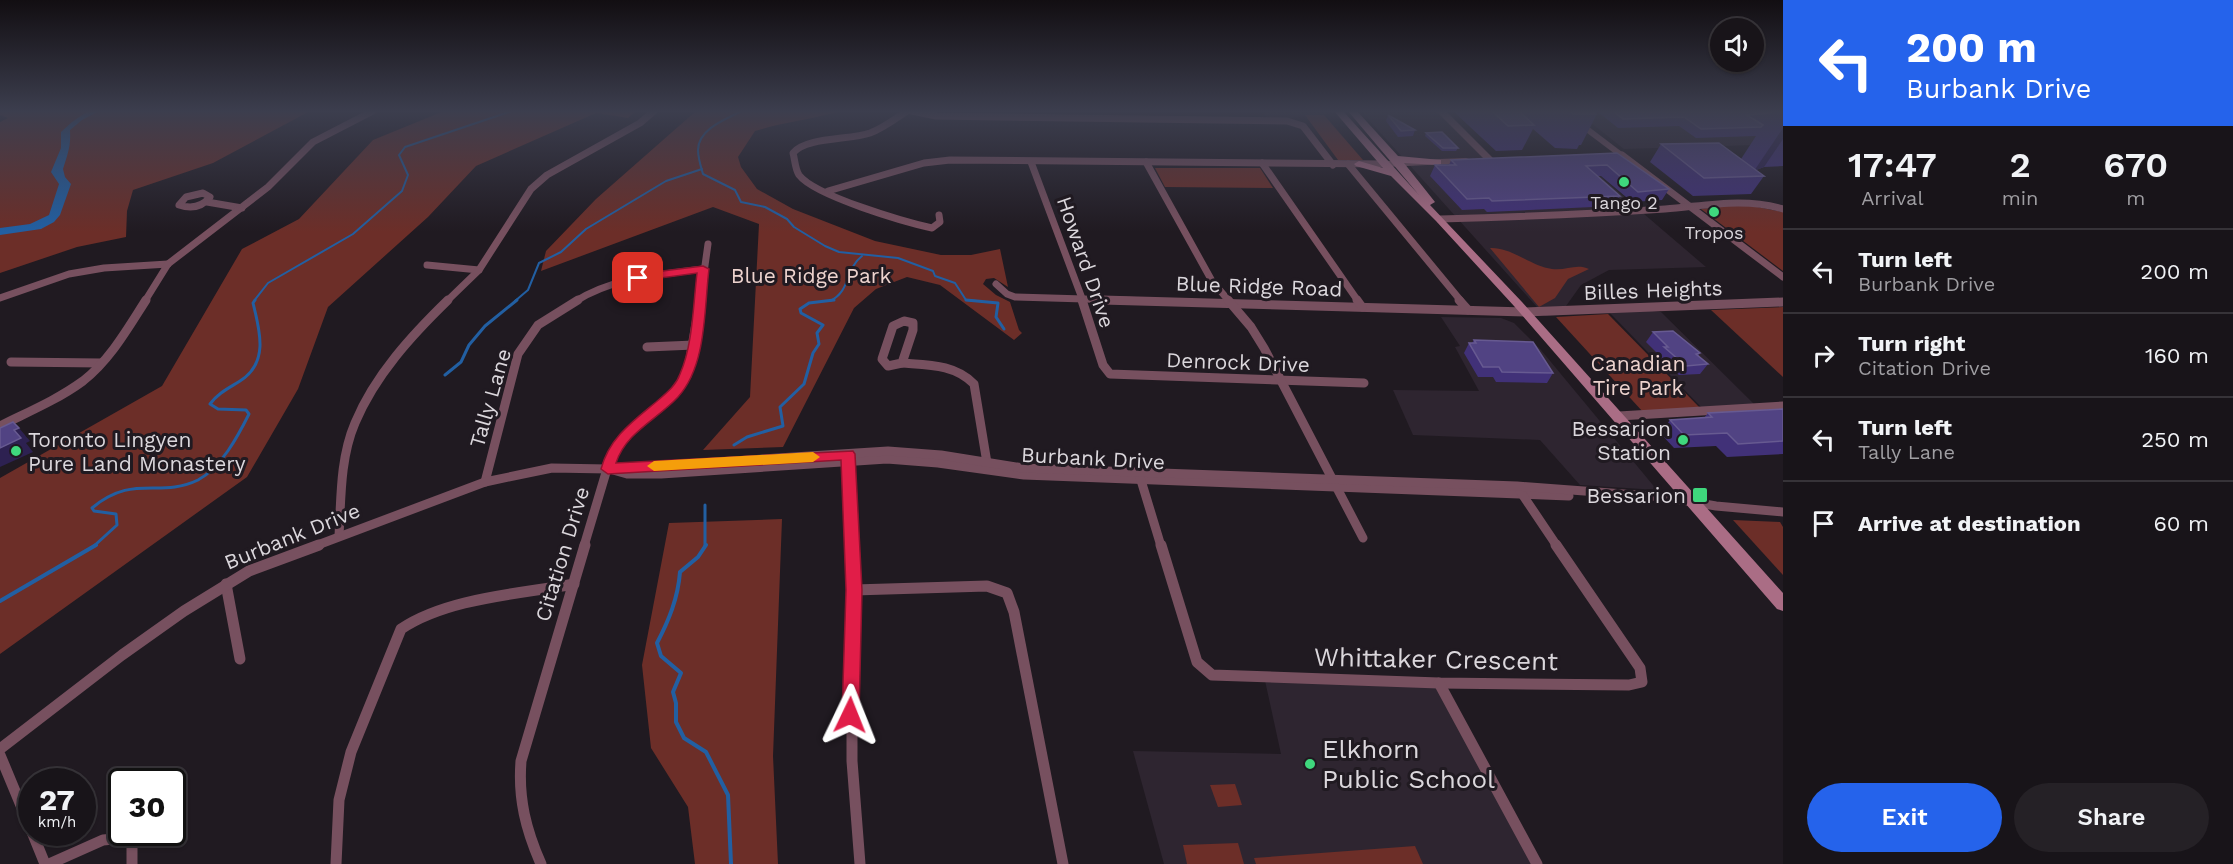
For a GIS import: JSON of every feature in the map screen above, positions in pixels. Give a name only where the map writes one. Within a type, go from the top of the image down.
[{"type":"main road","points":[[1382,151],[1424,193],[1440,219]]},
{"type":"main road","points":[[1385,151],[1394,162],[1395,174]]},
{"type":"main road","points":[[1394,162],[1438,162]]},
{"type":"main road","points":[[1359,164],[1395,174],[1440,219],[1618,416],[1783,604]]},
{"type":"street","points":[[0,426],[54,400],[84,380],[125,333],[168,264],[268,187],[304,151]]},
{"type":"street","points":[[339,536],[342,477],[354,424],[378,379],[419,328],[479,270],[531,189],[588,151]]},
{"type":"street","points":[[794,151],[800,176],[812,184],[879,214],[916,226],[932,228],[940,222],[939,215]]},
{"type":"street","points":[[1322,151],[1333,165]]},
{"type":"street","points":[[1481,151],[1490,160]]},
{"type":"street","points":[[1617,151],[1783,277]]},
{"type":"street","points":[[1604,156],[1622,155]]},
{"type":"street","points":[[828,191],[924,163],[950,160],[1333,165],[1394,162]]},
{"type":"street","points":[[1438,162],[1501,160]]},
{"type":"street","name":"Howard Drive","points":[[1031,162],[1082,299],[1103,365],[1110,374]]},
{"type":"street","points":[[1146,162],[1212,281],[1251,327],[1363,538]]},
{"type":"street","points":[[1262,163],[1362,307]]},
{"type":"street","points":[[1348,165],[1468,310]]},
{"type":"street","points":[[1440,219],[1750,201],[1783,209]]},
{"type":"street","points":[[207,202],[242,208]]},
{"type":"street","name":"Citation Drive","points":[[541,864],[526,832],[519,803],[521,761],[610,459],[625,435],[674,394],[687,376],[694,345],[708,244]]},
{"type":"street","points":[[0,298],[69,274],[104,268],[168,264]]},
{"type":"street","points":[[427,265],[479,270]]},
{"type":"street","name":"Tally Lane","points":[[485,482],[518,354],[538,325],[595,289],[638,278],[703,269]]},
{"type":"street","name":"Blue Ridge Road","points":[[996,284],[1007,294],[1015,297],[1525,312]]},
{"type":"street","name":"Billes Heights","points":[[1525,312],[1783,302]]},
{"type":"street","points":[[902,363],[913,330],[913,323],[904,321],[893,326],[882,359],[888,366],[902,363],[950,368],[968,375],[974,384],[988,467]]},
{"type":"street","points":[[889,340],[908,342]]},
{"type":"street","points":[[647,347],[694,345]]},
{"type":"street","points":[[11,362],[101,363]]},
{"type":"street","name":"Denrock Drive","points":[[1110,374],[1365,383]]},
{"type":"street","points":[[1618,416],[1783,406]]},
{"type":"street","points":[[848,458],[854,590],[850,715],[854,821],[860,864]]},
{"type":"street","name":"Burbank Drive","points":[[0,749],[140,642],[249,571],[485,482],[552,468],[608,469],[627,474],[661,474],[848,458],[887,459],[988,467],[1024,476],[1140,476],[1334,483],[1519,491],[1570,496],[1576,492],[1664,497],[1783,512]]},
{"type":"street","name":"Whittaker Crescent","points":[[1140,476],[1197,662],[1212,675],[1439,683],[1629,686],[1642,682],[1640,668],[1519,491]]},
{"type":"street","points":[[226,584],[240,658]]},
{"type":"street","points":[[336,864],[339,800],[351,752],[401,629],[419,617],[447,607],[574,584]]},
{"type":"street","points":[[854,590],[987,586],[1007,593],[1014,612],[1063,864]]},
{"type":"street","points":[[1439,683],[1537,864]]},
{"type":"street","points":[[0,755],[18,798]]},
{"type":"street","points":[[49,864],[103,840],[125,838],[132,845],[132,864]]},
{"type":"street","points":[[38,846],[45,864]]},
{"type":"shaded area","points":[[1397,151],[1481,151],[1494,164],[1582,161],[1706,267],[1609,270],[1581,285],[1566,306],[1569,308],[1628,308],[1661,312],[1754,404],[1702,408],[1609,312],[1545,316]]},
{"type":"shaded area","points":[[1441,317],[1501,318],[1514,323],[1541,350],[1657,490],[1580,485],[1540,440],[1413,435],[1393,390],[1479,391],[1455,347],[1460,346]]},
{"type":"shaded area","name":"Elkhorn Public School","points":[[1264,676],[1439,683],[1537,864],[1164,864],[1133,751],[1281,754]]},
{"type":"green space","points":[[0,151],[235,151],[213,163],[133,190],[127,211],[126,237],[77,247],[0,273]]},
{"type":"green space","points":[[362,151],[509,151],[476,166],[428,217],[328,307],[298,389],[247,477],[0,654],[0,478],[162,386],[242,249],[299,219]]},
{"type":"green space","name":"Blue Ridge Park","points":[[650,151],[742,151],[738,157],[741,167],[757,189],[793,209],[875,241],[941,255],[971,255],[1000,249],[1008,287],[994,278],[986,279],[983,284],[996,295],[1010,302],[1022,333],[1014,340],[940,285],[907,277],[876,289],[854,308],[783,447],[703,450],[750,397],[759,224],[713,207],[541,271],[546,251],[596,199]]},
{"type":"green space","points":[[1332,151],[1355,151],[1363,160],[1338,160]]},
{"type":"green space","points":[[1155,168],[1260,168],[1273,188],[1165,187]]},
{"type":"green space","points":[[1742,204],[1783,212],[1783,271],[1701,209]]},
{"type":"green space","points":[[1490,248],[1506,250],[1552,269],[1584,267],[1589,269],[1568,279],[1555,298],[1539,307]]},
{"type":"green space","points":[[1783,307],[1783,377],[1711,310]]},
{"type":"green space","name":"Canadian Tire Park","points":[[1608,314],[1701,409],[1643,412],[1556,317]]},
{"type":"green space","points":[[782,519],[773,756],[778,864],[695,864],[688,807],[651,748],[642,665],[669,523]]},
{"type":"green space","points":[[1733,520],[1780,522],[1783,527],[1783,575]]},
{"type":"green space","points":[[1235,784],[1242,805],[1218,807],[1210,785]]},
{"type":"green space","points":[[1238,843],[1244,864],[1187,864],[1183,845]]},
{"type":"green space","points":[[1415,846],[1423,864],[1256,864],[1254,858]]},
{"type":"water","points":[[60,151],[69,151],[63,169],[65,177],[71,184],[60,215],[54,222],[41,229],[0,235],[0,228],[30,224],[49,215],[59,184],[51,172]]},
{"type":"building","points":[[1670,151],[1730,151],[1764,176],[1704,178]]},
{"type":"building","points":[[1617,153],[1669,189],[1638,192],[1607,165],[1586,166],[1620,196],[1492,201],[1489,198],[1467,199],[1435,165],[1456,165],[1451,160]]},
{"type":"building","points":[[1673,331],[1700,353],[1696,354],[1708,364],[1686,366],[1664,347],[1668,347],[1653,332]]},
{"type":"building","points":[[1474,340],[1533,342],[1553,373],[1502,372],[1499,367],[1483,367],[1469,343],[1476,343]]},
{"type":"building","points":[[1783,409],[1783,441],[1738,444],[1727,433],[1684,435],[1670,420],[1712,417],[1708,413]]},
{"type":"building","points":[[13,422],[19,428],[14,430],[21,438],[0,448],[0,428]]},
{"type":"waterway","points":[[254,301],[268,283],[353,234],[402,191],[408,175],[399,155],[402,151]]},
{"type":"waterway","points":[[698,151],[702,169]]},
{"type":"waterway","points":[[515,301],[528,290],[539,263],[561,252],[586,229],[666,181],[702,169]]},
{"type":"waterway","points":[[702,169],[703,174],[735,190],[741,202],[765,207],[787,219],[794,227],[825,246],[839,252],[898,258],[933,271],[935,276],[955,283],[966,300]]},
{"type":"waterway","points":[[831,300],[841,292],[853,267],[862,256]]},
{"type":"waterway","points":[[94,546],[117,525],[116,514],[94,511],[92,508],[121,492],[184,485],[198,480],[214,468],[228,451],[249,414],[246,410],[218,409],[210,404],[220,394],[249,374],[259,356],[260,335],[253,303],[255,300]]},
{"type":"waterway","points":[[445,375],[461,362],[469,345],[485,326],[517,300]]},
{"type":"waterway","points":[[734,445],[747,437],[783,426],[780,407],[804,384],[813,353],[819,344],[817,333],[823,325],[801,313],[800,309],[809,303],[831,300]]},
{"type":"waterway","points":[[966,300],[977,301]]},
{"type":"waterway","points":[[966,300],[998,303],[996,317],[1004,329]]},
{"type":"waterway","points":[[705,505],[705,546]]},
{"type":"waterway","points":[[0,601],[96,545]]},
{"type":"waterway","points":[[706,545],[698,557],[680,572],[672,609],[657,643],[661,656],[681,673],[673,692],[676,703],[676,722],[684,738],[706,752],[728,795],[731,864]]},
{"type":"slow traffic","points":[[654,466],[813,457]]},
{"type":"place","name":"Tango 2","points":[[1624,182]]},
{"type":"place","name":"Tropos","points":[[1714,212]]},
{"type":"place","name":"Bessarion Station","points":[[1683,440]]},
{"type":"place","name":"Toronto Lingyen Pure Land Monastery","points":[[16,451]]},
{"type":"place","name":"Bessarion","points":[[1700,495]]},
{"type":"place","name":"Elkhorn Public School","points":[[1310,764]]},
{"type":"route","points":[[638,278],[703,269],[694,345],[687,376],[674,394],[625,435],[610,459],[608,469],[848,454],[854,590],[850,715]]}]
